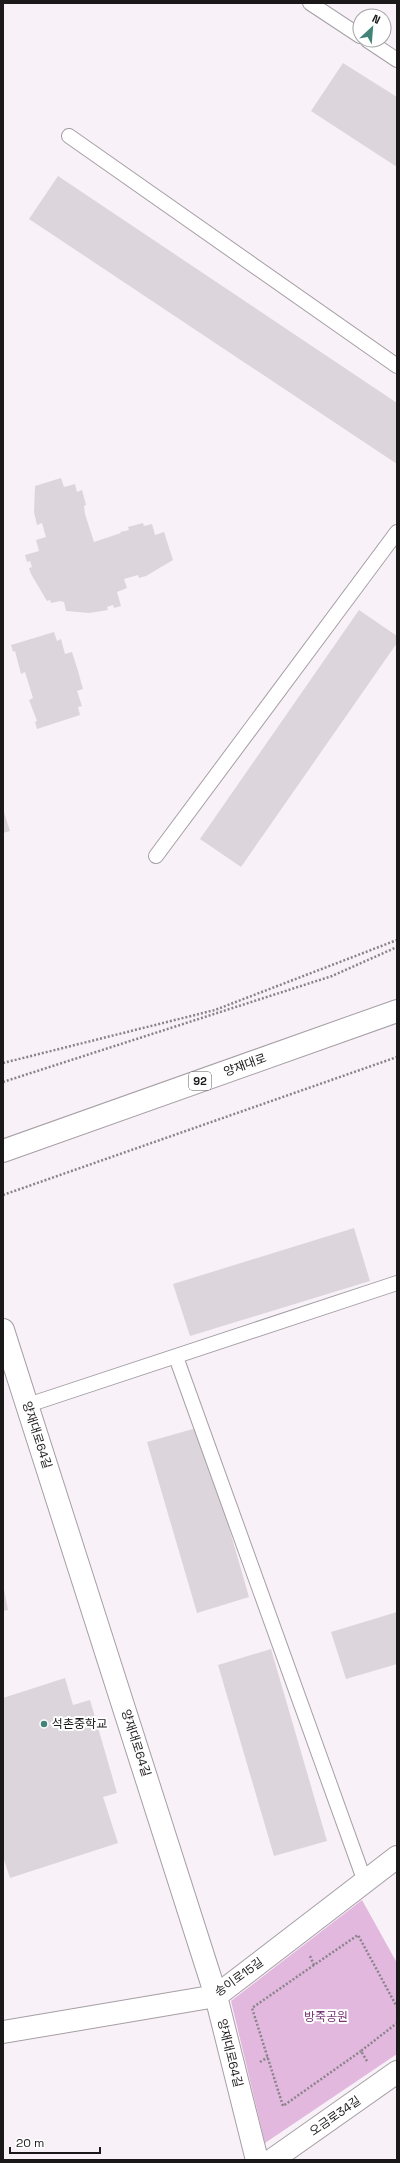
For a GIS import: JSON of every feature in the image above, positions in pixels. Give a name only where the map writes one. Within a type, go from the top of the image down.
[{"type":"street","name":"양재대로","points":[[3,1151],[397,1011]]},
{"type":"street","name":"양재대로64길","points":[[3,1330],[216,1996],[257,2160]]},
{"type":"street","name":"송이로15길","points":[[3,2032],[216,1996],[397,1857]]},
{"type":"street","name":"오금로34길","points":[[272,2160],[389,2078]]},
{"type":"lane","points":[[310,3],[352,31]]},
{"type":"lane","points":[[379,48],[397,60]]},
{"type":"lane","points":[[69,136],[397,366]]},
{"type":"lane","points":[[156,856],[397,532]]},
{"type":"lane","points":[[28,1405],[176,1358],[397,1283]]},
{"type":"lane","points":[[176,1358],[365,1882]]},
{"type":"path","points":[[3,1063],[215,1010],[397,940]]},
{"type":"path","points":[[3,1082],[332,976],[397,947]]},
{"type":"path","points":[[3,1195],[397,1057]]},
{"type":"path","points":[[298,1933],[314,1965]]},
{"type":"path","points":[[397,2007],[358,1935],[252,2008],[283,2106],[361,2051],[397,2023]]},
{"type":"path","points":[[361,2051],[389,2078]]},
{"type":"green space","name":"방죽공원","points":[[362,1900],[397,1963],[397,2054],[265,2143],[231,2001]]},
{"type":"building","points":[[343,63],[397,97],[397,167],[311,111]]},
{"type":"building","points":[[58,176],[397,403],[397,464],[29,219]]},
{"type":"building","points":[[61,478],[64,487],[75,484],[77,492],[82,490],[86,505],[84,506],[85,514],[94,542],[129,530],[128,527],[143,523],[144,526],[152,524],[155,535],[164,532],[173,560],[146,576],[139,578],[138,575],[124,579],[127,588],[117,592],[121,606],[114,608],[113,605],[107,607],[108,610],[89,613],[66,611],[64,602],[60,601],[51,603],[50,600],[47,601],[31,574],[29,568],[32,567],[30,561],[27,562],[25,555],[39,551],[36,540],[46,537],[42,523],[37,525],[34,512],[35,486]]},
{"type":"building","points":[[359,610],[397,636],[397,643],[241,867],[200,839]]},
{"type":"building","points":[[54,632],[57,641],[61,639],[65,654],[72,652],[83,689],[77,691],[82,706],[78,707],[80,715],[37,729],[35,722],[37,721],[29,700],[33,698],[25,672],[21,674],[15,651],[13,652],[11,645]]},
{"type":"building","points":[[3,809],[10,831],[3,833]]},
{"type":"building","points":[[354,1228],[370,1281],[190,1336],[173,1284]]},
{"type":"building","points":[[200,1427],[249,1597],[197,1613],[147,1442]]},
{"type":"building","points":[[3,1584],[8,1610],[3,1611]]},
{"type":"building","points":[[397,1612],[397,1664],[346,1679],[331,1632]]},
{"type":"building","points":[[271,1649],[327,1841],[274,1856],[218,1665]]},
{"type":"building","points":[[65,1678],[73,1705],[90,1700],[117,1793],[103,1797],[118,1843],[10,1878],[3,1857],[3,1698]]},
{"type":"place","name":"석촌중학교","points":[[44,1724]]}]
